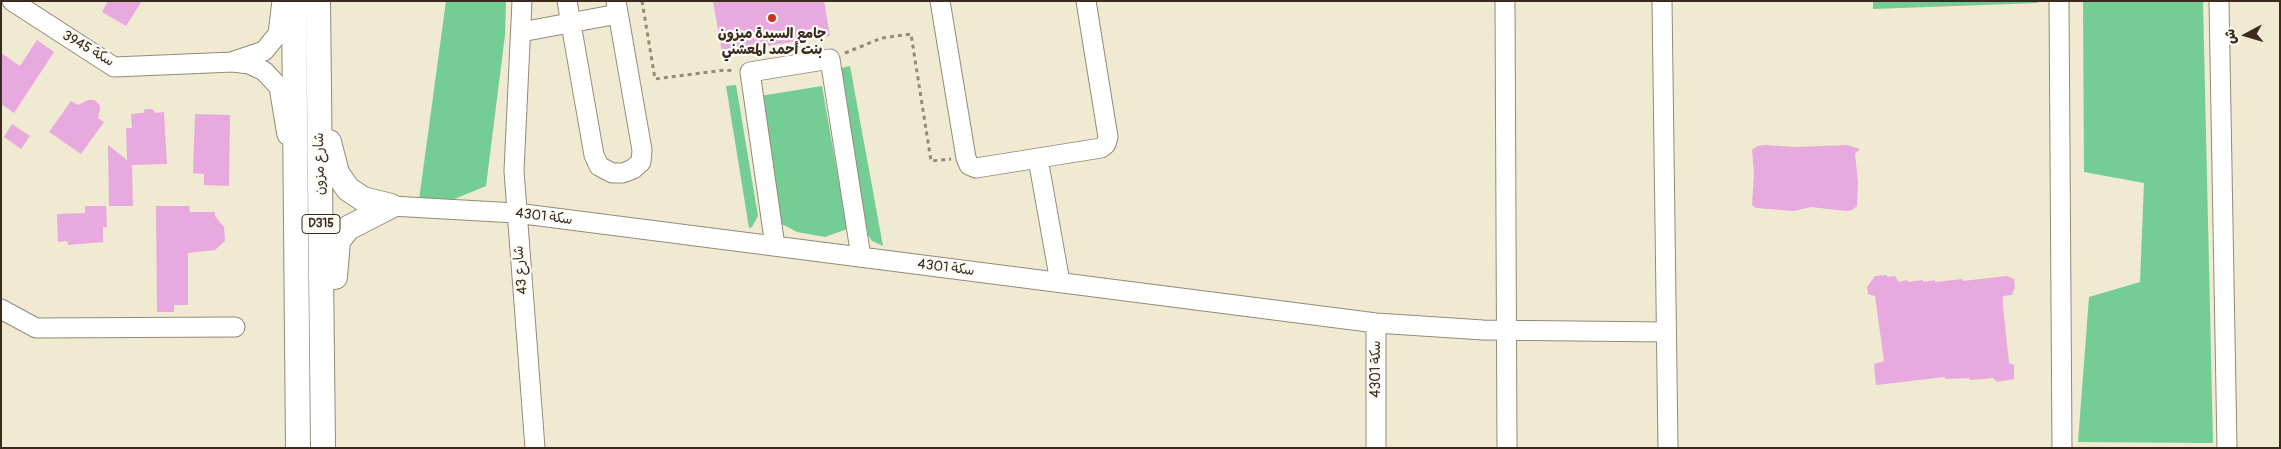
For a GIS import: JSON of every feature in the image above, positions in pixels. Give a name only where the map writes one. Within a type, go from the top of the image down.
[{"type":"main road","name":"شارع مزون","points":[[294,1],[298,448]]},
{"type":"main road","name":"شارع مزون","points":[[318,1],[323,448]]},
{"type":"main road","points":[[319,96],[337,173],[348,189],[363,199],[391,206]]},
{"type":"main road","points":[[322,416],[338,241],[348,228],[391,206]]},
{"type":"street","points":[[233,62],[264,51],[278,34],[282,1]]},
{"type":"street","name":"شارع 43","points":[[522,1],[514,171],[535,448]]},
{"type":"street","points":[[521,32],[570,23],[617,8],[642,150],[641,162],[633,169],[623,173],[612,173],[599,166],[594,155],[570,23],[567,1]]},
{"type":"street","points":[[940,1],[966,158],[970,165],[976,168],[1100,148],[1106,144],[1108,137],[1086,1]]},
{"type":"street","points":[[1505,1],[1508,330],[1507,448]]},
{"type":"street","points":[[1662,1],[1668,448]]},
{"type":"street","points":[[2059,1],[2062,448]]},
{"type":"street","points":[[2219,1],[2227,448]]},
{"type":"street","name":"سكة 3945","points":[[23,4],[114,67],[233,62]]},
{"type":"street","points":[[775,246],[750,72],[830,59],[861,257]]},
{"type":"street","points":[[233,62],[248,64],[264,71],[279,87],[296,182]]},
{"type":"street","points":[[1038,159],[1060,282]]},
{"type":"street","name":"سكة 4301","points":[[391,206],[516,213],[1376,323],[1376,448]]},
{"type":"street","points":[[1,309],[36,328],[235,327]]},
{"type":"street","points":[[1376,323],[1508,330],[1666,332]]},
{"type":"path","points":[[642,1],[655,79],[725,70],[750,72]]},
{"type":"path","points":[[830,59],[882,38],[910,34],[931,161],[966,158]]},
{"type":"green space","points":[[446,1],[506,1],[505,35],[486,186],[452,200],[419,200]]},
{"type":"green space","points":[[1873,1],[2038,1],[2038,3],[1873,9]]},
{"type":"green space","points":[[2083,1],[2203,1],[2213,443],[2078,442],[2089,297],[2140,282],[2144,183],[2084,172]]},
{"type":"green space","points":[[850,66],[883,246],[872,241],[868,235],[837,69]]},
{"type":"green space","points":[[736,85],[758,216],[752,227],[749,228],[726,86]]},
{"type":"green space","points":[[822,86],[847,229],[825,237],[797,232],[780,223],[760,96]]},
{"type":"building","points":[[108,1],[142,1],[126,26],[102,12]]},
{"type":"building","name":"جامع السيدة ميزون بنت أحمد المعشني","points":[[713,1],[824,1],[830,36],[722,53]]},
{"type":"building","points":[[37,40],[54,52],[14,113],[1,104],[1,53],[20,66]]},
{"type":"building","points":[[88,100],[94,100],[99,104],[98,118],[104,122],[81,154],[49,132],[71,101],[78,105]]},
{"type":"building","points":[[145,109],[152,109],[156,113],[164,112],[167,164],[132,165],[133,206],[109,206],[108,145],[127,160],[126,128],[132,128],[131,114],[143,113]]},
{"type":"building","points":[[195,114],[230,115],[229,186],[204,185],[204,174],[193,173]]},
{"type":"building","points":[[12,124],[30,136],[21,149],[4,137]]},
{"type":"building","points":[[1847,145],[1860,149],[1855,154],[1858,182],[1857,206],[1852,210],[1846,211],[1811,207],[1794,211],[1756,208],[1752,205],[1754,173],[1752,150],[1757,146],[1796,147]]},
{"type":"building","points":[[85,206],[106,206],[107,227],[103,227],[103,242],[68,245],[67,241],[58,242],[57,214],[85,213]]},
{"type":"building","points":[[156,206],[189,206],[190,212],[215,212],[215,216],[224,227],[225,241],[215,250],[188,253],[188,305],[174,305],[174,312],[157,312]]},
{"type":"building","points":[[1887,275],[1887,277],[1895,276],[1899,282],[1907,280],[1908,282],[1923,280],[1923,282],[1935,280],[1935,282],[1962,279],[1963,281],[2007,276],[2014,279],[2015,287],[2012,295],[2003,296],[2003,306],[2009,363],[2014,365],[2014,379],[1997,382],[1993,378],[1970,380],[1969,378],[1945,379],[1945,377],[1876,385],[1874,364],[1884,361],[1875,296],[1868,294],[1867,287],[1875,276]]},
{"type":"place","name":"جامع السيدة ميزون بنت أحمد المعشني","points":[[772,18]]}]
